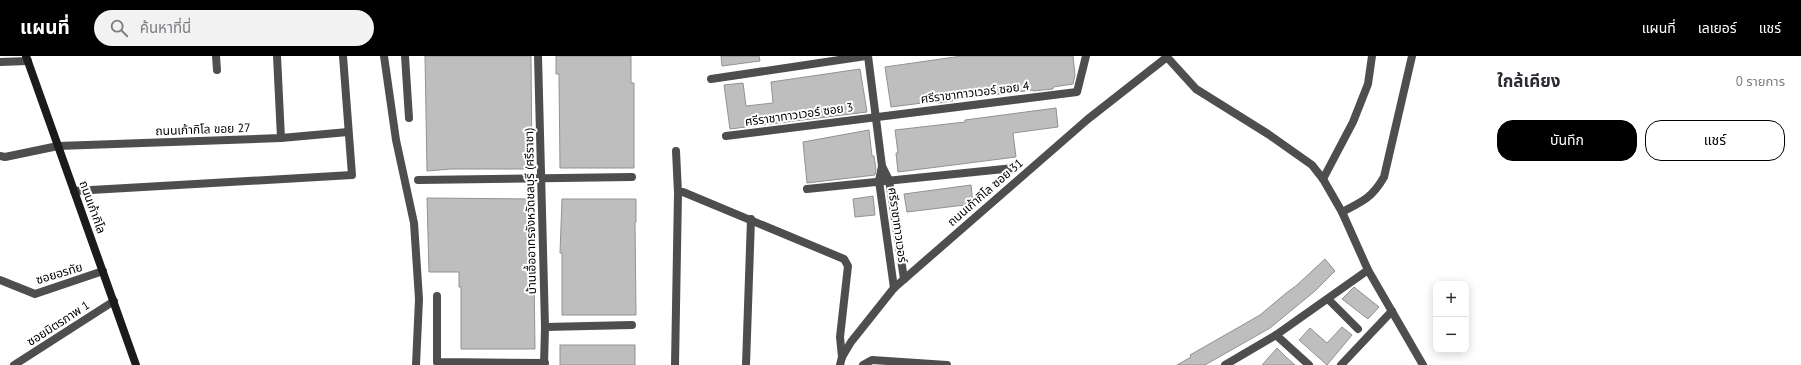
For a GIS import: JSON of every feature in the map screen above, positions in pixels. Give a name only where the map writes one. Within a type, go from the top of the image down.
[{"type":"main road","name":"ถนนเก้ากิโล","points":[[27,58],[136,365]]},
{"type":"street","points":[[216,56],[217,70]]},
{"type":"street","points":[[277,56],[281,138]]},
{"type":"street","points":[[74,191],[352,175],[343,56]]},
{"type":"street","points":[[384,56],[396,140],[414,222],[419,299],[416,365]]},
{"type":"street","points":[[405,56],[409,118]]},
{"type":"street","name":"บ้านเอื้ออาทรจังหวัดชลบุรี (ศรีราชา)","points":[[538,56],[545,326],[544,364]]},
{"type":"street","points":[[711,79],[867,56]]},
{"type":"street","name":"ศรีราชาทาวเวอร์","points":[[867,56],[882,166],[879,181],[894,288]]},
{"type":"street","name":"ศรีราชาทาวเวอร์ ซอย 4","points":[[876,116],[1077,92],[1086,56]]},
{"type":"street","points":[[1167,56],[1196,89],[1268,134],[1312,165],[1323,179],[1342,212],[1368,270],[1423,365]]},
{"type":"street","name":"ถนนเก้ากิโล ซอย 31","points":[[841,361],[851,342],[894,288],[1088,119],[1167,56]]},
{"type":"street","points":[[1323,179],[1353,122],[1368,84],[1372,56]]},
{"type":"street","points":[[1342,212],[1366,200],[1384,178],[1412,56]]},
{"type":"street","points":[[0,62],[27,58]]},
{"type":"street","name":"ศรีราชาทาวเวอร์ ซอย 3","points":[[726,136],[876,116]]},
{"type":"street","name":"ถนนเก้ากิโล ขอย 27","points":[[0,156],[5,157],[58,146],[281,138],[348,132]]},
{"type":"street","points":[[675,365],[678,193],[676,151]]},
{"type":"street","name":"ศรีราชาทาวเวอร์","points":[[882,166],[890,180],[904,279]]},
{"type":"street","points":[[807,189],[1014,168]]},
{"type":"street","points":[[418,180],[632,177]]},
{"type":"street","points":[[678,193],[683,192],[751,219],[844,259],[848,266],[840,337],[841,361]]},
{"type":"street","points":[[746,365],[751,219]]},
{"type":"street","points":[[1225,365],[1276,335],[1368,270]]},
{"type":"street","name":"ซอยอรทัย","points":[[0,280],[35,294],[103,271]]},
{"type":"street","points":[[437,296],[437,362],[544,364]]},
{"type":"street","points":[[1328,299],[1358,329]]},
{"type":"street","name":"ซอยมิตรภาพ 1","points":[[14,365],[114,302]]},
{"type":"street","points":[[1342,365],[1392,311]]},
{"type":"street","points":[[545,326],[632,325]]},
{"type":"street","points":[[1276,335],[1309,365]]},
{"type":"street","points":[[863,365],[872,360],[947,365]]},
{"type":"building","points":[[425,56],[531,56],[532,169],[451,169],[427,171]]},
{"type":"building","points":[[556,56],[631,56],[631,83],[634,83],[634,168],[560,168],[559,74],[556,74]]},
{"type":"building","points":[[721,56],[759,56],[760,61],[722,66]]},
{"type":"building","points":[[962,56],[1073,56],[1075,75],[1073,84],[1053,87],[1053,89],[958,99],[938,103],[938,101],[891,107],[885,67]]},
{"type":"building","points":[[860,69],[867,112],[730,129],[724,85],[743,83],[746,106],[773,103],[771,82]]},
{"type":"building","points":[[1056,108],[1058,127],[1013,133],[1016,157],[898,172],[896,153],[898,153],[895,130],[965,122],[965,120]]},
{"type":"building","points":[[869,130],[872,156],[874,156],[876,170],[875,175],[807,183],[803,142]]},
{"type":"building","points":[[971,185],[973,204],[907,212],[904,194]]},
{"type":"building","points":[[873,196],[875,215],[855,217],[853,199]]},
{"type":"building","points":[[427,198],[533,199],[535,349],[461,349],[461,287],[459,287],[459,272],[429,272]]},
{"type":"building","points":[[562,199],[636,199],[636,315],[562,315],[562,253],[560,253]]},
{"type":"building","points":[[1325,259],[1335,271],[1315,291],[1270,328],[1205,365],[1177,365],[1191,357],[1190,355],[1260,315],[1297,285]]},
{"type":"building","points":[[1354,287],[1379,307],[1368,319],[1342,299]]},
{"type":"building","points":[[1342,327],[1352,335],[1327,365],[1299,340],[1310,328],[1327,343]]},
{"type":"building","points":[[560,345],[635,345],[635,365],[560,365]]},
{"type":"building","points":[[1277,348],[1286,357],[1295,365],[1262,365]]}]
